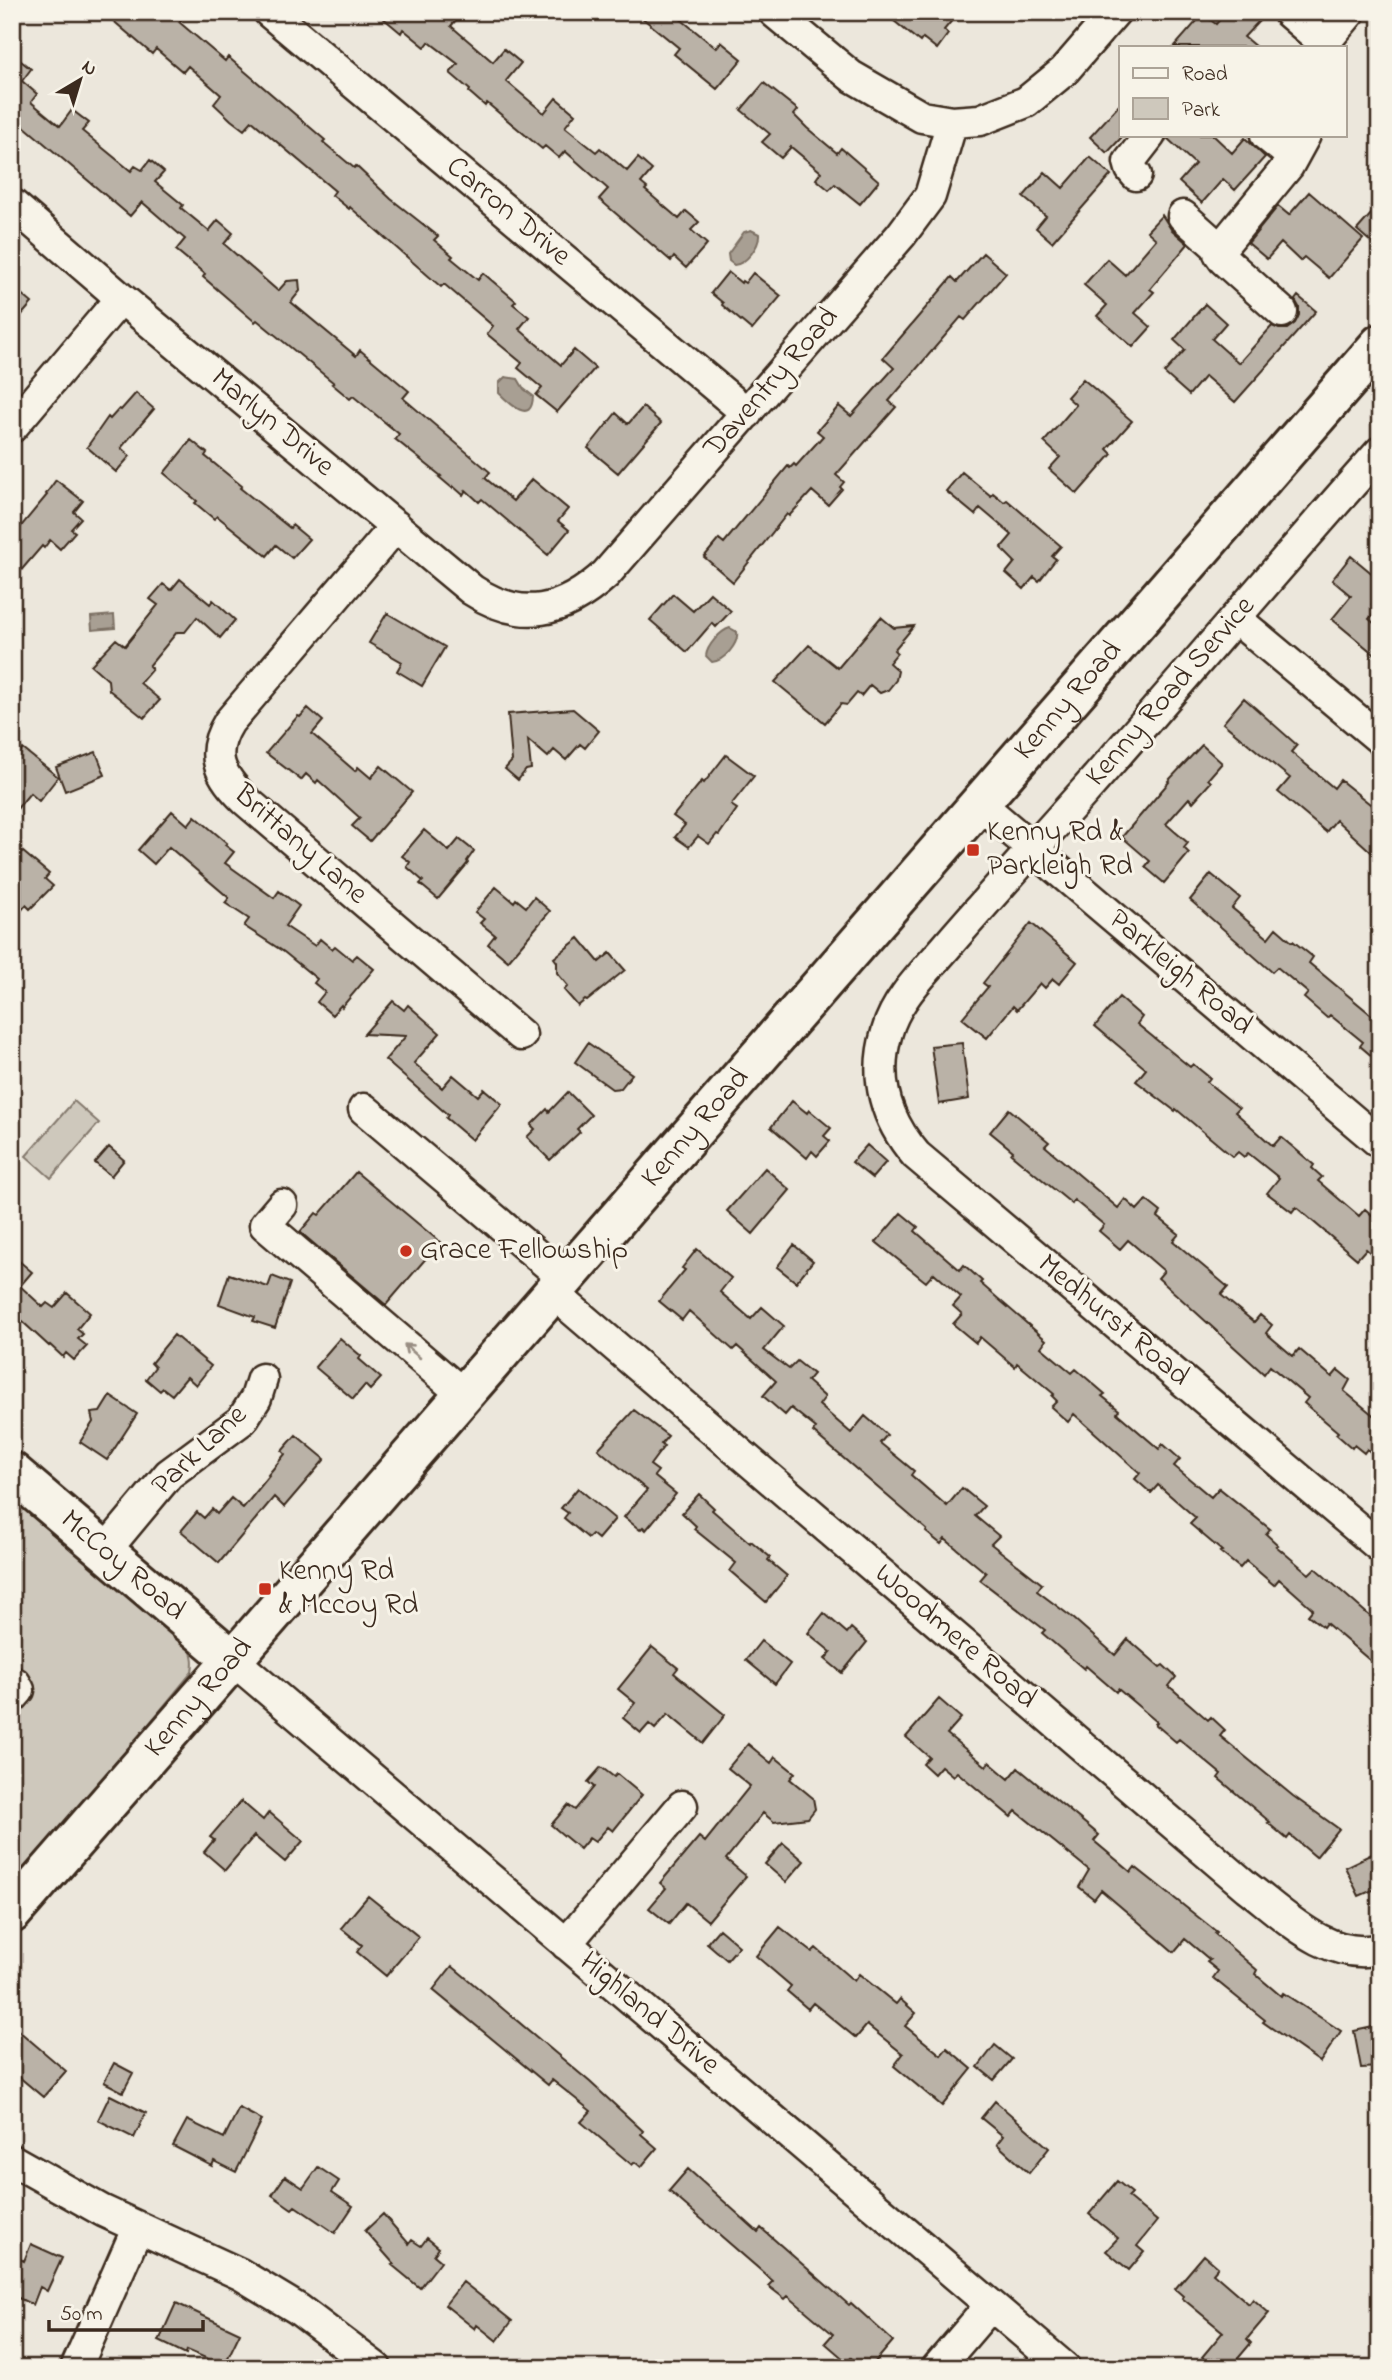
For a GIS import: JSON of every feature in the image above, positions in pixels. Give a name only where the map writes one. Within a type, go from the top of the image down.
[{"type":"main road","name":"Kenny Road","points":[[12,1913],[1380,344]]},
{"type":"main road","name":"McCoy Road","points":[[12,1472],[233,1660]]},
{"type":"street","name":"Carron Drive","points":[[269,12],[747,412]]},
{"type":"street","points":[[774,12],[852,76],[922,117],[952,122],[980,120],[1026,102],[1063,71],[1115,12]]},
{"type":"street","points":[[1288,12],[1324,45],[1350,12]]},
{"type":"street","name":"Daventry Road","points":[[547,608],[569,602],[589,590],[606,574],[901,235],[930,196],[952,122]]},
{"type":"street","points":[[1136,174],[1129,162],[1149,136]]},
{"type":"street","points":[[1269,136],[1299,146],[1219,253],[1282,312]]},
{"type":"street","name":"Marlyn Drive","points":[[12,204],[472,590],[507,609],[547,608]]},
{"type":"street","points":[[1183,216],[1220,249]]},
{"type":"street","points":[[12,427],[121,298]]},
{"type":"street","name":"Kenny Road Service","points":[[880,1073],[887,1031],[906,994],[1380,452]]},
{"type":"street","name":"Brittany Lane","points":[[396,526],[229,722],[220,737],[218,757],[226,782],[245,800],[521,1035]]},
{"type":"street","points":[[1235,618],[1380,739]]},
{"type":"street","name":"Parkleigh Road","points":[[979,803],[1380,1143]]},
{"type":"street","name":"Medhurst Road","points":[[880,1073],[890,1117],[901,1137],[916,1155],[1380,1547]]},
{"type":"street","name":"Woodmere Road","points":[[364,1109],[559,1286],[1247,1887],[1313,1937],[1344,1949],[1376,1950]]},
{"type":"street","points":[[282,1205],[265,1225],[464,1395]]},
{"type":"street","name":"Park Lane","points":[[105,1551],[169,1474],[242,1420],[256,1398],[262,1379]]},
{"type":"street","name":"Highland Drive","points":[[233,1660],[1065,2368]]},
{"type":"street","points":[[12,1682],[19,1690],[12,1698]]},
{"type":"street","points":[[566,1944],[682,1806]]},
{"type":"street","points":[[12,2160],[103,2211],[240,2274],[298,2309],[376,2368]]},
{"type":"street","points":[[76,2368],[138,2227]]},
{"type":"street","points":[[937,2368],[991,2305]]},
{"type":"green space","points":[[74,1101],[99,1123],[51,1178],[26,1156]]},
{"type":"green space","points":[[12,1495],[187,1644],[193,1664],[192,1672],[12,1890]]},
{"type":"shaded area","points":[[751,230],[759,234],[755,249],[747,258],[734,265],[729,261],[728,254],[744,232]]},
{"type":"shaded area","points":[[505,377],[518,379],[524,389],[533,396],[529,410],[519,410],[499,393],[499,383]]},
{"type":"shaded area","points":[[114,615],[115,628],[92,630],[91,617]]},
{"type":"shaded area","points":[[730,628],[737,632],[736,642],[726,655],[712,662],[706,656],[711,644]]},
{"type":"building","points":[[103,12],[172,12],[181,20],[179,22],[225,61],[228,57],[325,140],[323,142],[354,168],[356,166],[391,199],[438,236],[434,240],[453,256],[451,258],[478,280],[483,273],[516,301],[513,304],[529,317],[519,329],[561,365],[574,350],[595,368],[557,412],[536,395],[542,388],[518,368],[522,363],[487,334],[493,326],[444,284],[441,287],[350,207],[349,209],[332,195],[335,191],[252,121],[244,130],[231,120],[214,104],[221,95],[188,66],[183,72],[156,49],[152,54]]},
{"type":"building","points":[[376,12],[463,12],[451,26],[493,62],[504,49],[521,63],[506,81],[544,113],[556,98],[575,114],[565,127],[596,152],[600,148],[627,171],[638,158],[652,170],[641,183],[647,188],[645,190],[679,219],[686,211],[699,222],[691,230],[707,244],[686,268],[674,257],[671,261],[599,199],[608,189],[565,151],[559,158],[545,146],[542,149],[487,103],[485,106],[450,73],[458,64],[429,42],[425,47],[403,29],[401,33]]},
{"type":"building","points":[[635,12],[672,12],[716,48],[721,42],[742,59],[717,89],[674,54],[679,48]]},
{"type":"building","points":[[883,12],[959,12],[944,30],[948,34],[937,49],[923,38],[920,42]]},
{"type":"building","points":[[1226,12],[1249,12],[1259,21],[1244,37],[1255,46],[1175,46],[1203,14],[1216,24]]},
{"type":"building","points":[[12,54],[31,69],[22,81],[37,94],[31,102],[60,126],[72,110],[89,123],[82,131],[131,171],[135,166],[142,170],[150,160],[164,172],[155,182],[209,231],[218,220],[233,233],[224,244],[278,291],[287,281],[299,280],[300,291],[291,302],[356,356],[360,350],[409,391],[403,398],[490,472],[485,478],[513,501],[532,479],[568,509],[558,521],[569,530],[548,555],[482,499],[479,502],[466,490],[463,495],[453,486],[452,488],[395,439],[399,434],[353,396],[350,399],[203,277],[205,274],[176,250],[185,239],[142,202],[130,216],[25,127],[15,121],[12,124]]},
{"type":"building","points":[[764,83],[798,110],[794,115],[807,128],[837,153],[841,148],[879,181],[860,204],[835,184],[829,190],[816,179],[821,172],[791,147],[781,158],[762,142],[770,134],[741,110]]},
{"type":"building","points":[[1119,105],[1121,138],[1107,153],[1090,137]]},
{"type":"building","points":[[1214,136],[1232,153],[1245,138],[1265,157],[1235,190],[1223,179],[1202,203],[1179,182],[1195,164],[1167,138]]},
{"type":"building","points":[[1090,157],[1111,175],[1052,242],[1036,228],[1046,216],[1023,197],[1045,172],[1063,188]]},
{"type":"building","points":[[1309,192],[1363,239],[1329,278],[1304,257],[1300,261],[1281,243],[1267,259],[1248,243],[1278,206],[1289,215]]},
{"type":"building","points":[[1380,204],[1380,250],[1357,230]]},
{"type":"building","points":[[1162,215],[1171,229],[1188,244],[1150,289],[1154,292],[1135,313],[1151,327],[1133,347],[1097,316],[1107,305],[1084,285],[1107,259],[1125,275],[1156,239],[1147,231]]},
{"type":"building","points":[[983,253],[1006,273],[965,320],[961,317],[889,401],[896,407],[836,475],[844,482],[840,487],[842,489],[828,505],[812,491],[789,516],[787,514],[733,582],[704,557],[719,539],[724,543],[788,466],[796,466],[823,436],[817,431],[839,406],[851,416],[894,368],[883,358],[952,277],[957,282]]},
{"type":"building","points":[[728,272],[741,283],[745,283],[753,273],[781,296],[752,330],[711,293]]},
{"type":"building","points":[[12,286],[32,303],[12,326]]},
{"type":"building","points":[[1298,296],[1316,311],[1235,402],[1205,376],[1189,395],[1164,373],[1185,350],[1174,340],[1205,304],[1226,323],[1212,339],[1239,363],[1272,326],[1287,329],[1295,323],[1299,315],[1295,300]]},
{"type":"building","points":[[1083,379],[1132,421],[1107,449],[1112,454],[1077,494],[1049,469],[1060,457],[1044,442],[1076,405],[1067,397]]},
{"type":"building","points":[[136,393],[154,409],[121,448],[130,456],[116,472],[87,447],[108,417],[110,419],[121,410]]},
{"type":"building","points":[[643,407],[661,423],[618,473],[588,448],[616,413],[628,424]]},
{"type":"building","points":[[191,440],[207,453],[205,456],[242,486],[240,488],[290,528],[292,525],[309,539],[292,558],[276,545],[267,556],[217,516],[214,519],[164,473]]},
{"type":"building","points":[[962,472],[991,496],[993,493],[1004,502],[1007,500],[1061,546],[1052,556],[1056,559],[1039,581],[1034,577],[1024,589],[1006,573],[1015,562],[1001,548],[1012,535],[980,508],[975,515],[946,491]]},
{"type":"building","points":[[56,480],[83,501],[74,512],[81,518],[71,529],[75,532],[60,549],[50,540],[44,548],[42,546],[12,581],[12,537]]},
{"type":"building","points":[[1351,556],[1380,580],[1380,594],[1372,604],[1378,609],[1369,619],[1380,628],[1380,659],[1332,619],[1351,596],[1332,580]]},
{"type":"building","points":[[180,579],[210,604],[213,600],[235,620],[220,638],[197,617],[185,632],[177,632],[149,666],[152,669],[140,683],[160,700],[144,718],[109,690],[108,680],[91,665],[116,639],[125,646],[158,605],[150,599],[163,584],[171,590]]},
{"type":"building","points":[[710,593],[731,611],[716,627],[712,623],[687,652],[650,620],[673,594],[693,611]]},
{"type":"building","points":[[387,613],[445,647],[422,686],[397,671],[402,662],[369,643]]},
{"type":"building","points":[[881,617],[894,628],[914,626],[894,650],[897,653],[889,663],[898,671],[896,680],[888,690],[880,693],[870,685],[861,696],[857,693],[847,705],[841,704],[825,723],[775,682],[809,645],[838,668]]},
{"type":"building","points":[[1244,698],[1297,745],[1291,752],[1334,788],[1340,780],[1380,812],[1380,860],[1336,820],[1326,832],[1278,792],[1290,778],[1223,723]]},
{"type":"building","points":[[308,708],[323,721],[312,734],[355,771],[358,767],[371,778],[381,766],[412,792],[370,841],[352,826],[360,818],[318,780],[316,783],[306,774],[301,780],[266,753]]},
{"type":"building","points":[[573,709],[599,731],[585,748],[580,744],[566,760],[554,750],[548,757],[528,740],[531,769],[526,770],[518,780],[505,769],[512,761],[508,714]]},
{"type":"building","points":[[1202,745],[1222,763],[1208,779],[1211,782],[1193,802],[1189,798],[1166,824],[1188,843],[1184,848],[1189,853],[1164,883],[1145,867],[1150,861],[1122,837]]},
{"type":"building","points":[[23,749],[58,777],[39,801],[30,793],[12,815],[12,762]]},
{"type":"building","points":[[96,752],[105,775],[65,791],[56,767]]},
{"type":"building","points":[[726,755],[754,776],[731,805],[737,809],[719,835],[709,844],[698,836],[689,847],[675,837],[685,825],[673,816]]},
{"type":"building","points":[[172,811],[188,825],[195,816],[227,843],[225,845],[234,852],[225,863],[274,898],[279,891],[299,906],[285,926],[315,946],[320,939],[332,949],[335,946],[352,960],[357,955],[374,969],[342,1007],[341,1005],[332,1015],[317,1002],[325,992],[314,983],[317,979],[284,952],[244,926],[249,919],[225,903],[229,898],[169,847],[154,864],[138,850]]},
{"type":"building","points":[[424,830],[449,851],[459,839],[474,851],[468,863],[438,899],[420,884],[423,881],[407,867],[410,862],[402,856]]},
{"type":"building","points":[[22,851],[49,874],[45,879],[53,886],[30,909],[26,905],[12,921],[12,862]]},
{"type":"building","points":[[1211,874],[1240,898],[1232,908],[1268,938],[1276,928],[1293,941],[1313,957],[1309,963],[1380,1022],[1380,1063],[1360,1046],[1363,1042],[1330,1015],[1327,1018],[1304,998],[1308,993],[1277,967],[1272,972],[1190,900]]},
{"type":"building","points":[[496,887],[514,902],[516,899],[526,907],[534,897],[550,911],[508,961],[488,944],[495,935],[480,923],[484,919],[475,912]]},
{"type":"building","points":[[1031,923],[1077,962],[1059,984],[1053,979],[1045,988],[1040,983],[1017,1010],[1013,1006],[987,1038],[962,1018],[988,987],[983,983]]},
{"type":"building","points":[[579,938],[599,962],[610,953],[625,970],[578,1006],[564,990],[568,986],[557,973],[557,962],[554,958]]},
{"type":"building","points":[[1119,997],[1142,1017],[1137,1024],[1190,1067],[1193,1064],[1210,1078],[1207,1082],[1239,1108],[1235,1112],[1273,1146],[1281,1137],[1314,1165],[1312,1168],[1322,1177],[1318,1181],[1359,1216],[1365,1209],[1380,1222],[1380,1261],[1366,1249],[1357,1259],[1296,1207],[1292,1212],[1267,1193],[1279,1178],[1248,1153],[1244,1157],[1238,1152],[1233,1157],[1176,1109],[1175,1111],[1136,1081],[1146,1069],[1095,1026]]},
{"type":"building","points":[[393,1001],[404,1010],[408,1005],[440,1033],[414,1063],[442,1088],[453,1075],[478,1096],[484,1089],[502,1104],[472,1140],[446,1118],[448,1115],[385,1060],[406,1036],[364,1034]]},
{"type":"building","points":[[588,1043],[632,1074],[621,1088],[612,1089],[575,1062]]},
{"type":"building","points":[[962,1043],[969,1099],[939,1104],[931,1046]]},
{"type":"building","points":[[568,1092],[591,1115],[577,1129],[580,1132],[550,1160],[527,1137],[535,1129],[531,1125],[547,1109],[549,1112]]},
{"type":"building","points":[[792,1101],[807,1113],[809,1110],[831,1128],[824,1136],[830,1141],[817,1156],[812,1151],[807,1158],[771,1127]]},
{"type":"building","points":[[1009,1109],[1049,1142],[1045,1146],[1118,1208],[1125,1199],[1137,1210],[1146,1200],[1161,1212],[1158,1217],[1179,1234],[1173,1241],[1228,1287],[1221,1295],[1254,1322],[1260,1315],[1272,1325],[1266,1333],[1293,1356],[1299,1349],[1332,1377],[1338,1370],[1350,1380],[1344,1391],[1378,1419],[1376,1423],[1380,1426],[1380,1460],[1367,1449],[1364,1453],[1354,1445],[1352,1448],[1304,1403],[1308,1398],[1270,1366],[1264,1374],[1158,1278],[1164,1271],[1128,1240],[1120,1249],[1099,1231],[1104,1225],[1074,1200],[1072,1204],[1011,1154],[1013,1151],[990,1132]]},
{"type":"building","points":[[867,1145],[886,1162],[872,1178],[852,1162]]},
{"type":"building","points":[[109,1147],[124,1160],[111,1176],[95,1163]]},
{"type":"building","points":[[765,1168],[790,1190],[753,1234],[727,1211]]},
{"type":"building","name":"Grace Fellowship","points":[[356,1172],[440,1242],[386,1305],[300,1232],[316,1213],[319,1215]]},
{"type":"building","points":[[901,1213],[918,1227],[915,1231],[960,1270],[964,1265],[982,1281],[980,1283],[1046,1340],[1041,1347],[1072,1373],[1076,1369],[1105,1394],[1102,1396],[1119,1410],[1117,1413],[1159,1449],[1163,1444],[1180,1459],[1174,1466],[1211,1497],[1219,1488],[1270,1529],[1266,1534],[1278,1545],[1276,1546],[1309,1574],[1315,1568],[1380,1625],[1380,1669],[1326,1623],[1323,1627],[1308,1615],[1313,1609],[1279,1579],[1274,1585],[1246,1561],[1240,1568],[1220,1552],[1222,1551],[1190,1524],[1196,1518],[1158,1485],[1151,1493],[1135,1479],[1140,1473],[1074,1414],[1068,1422],[1051,1407],[1057,1401],[1052,1396],[1054,1394],[1017,1363],[1015,1367],[980,1337],[976,1343],[953,1324],[962,1314],[953,1306],[961,1297],[934,1273],[926,1282],[876,1242]]},
{"type":"building","points":[[794,1245],[813,1261],[796,1282],[777,1267]]},
{"type":"building","points":[[697,1249],[731,1278],[720,1292],[751,1319],[762,1307],[784,1326],[764,1350],[789,1369],[797,1361],[813,1374],[807,1381],[825,1397],[819,1405],[851,1433],[865,1416],[887,1435],[880,1443],[914,1471],[911,1475],[947,1506],[962,1488],[984,1506],[975,1516],[999,1536],[991,1544],[1042,1584],[1037,1591],[1115,1655],[1128,1639],[1160,1667],[1163,1665],[1176,1677],[1169,1686],[1208,1720],[1211,1717],[1225,1730],[1220,1736],[1293,1796],[1339,1829],[1316,1857],[1290,1835],[1287,1839],[1218,1778],[1221,1774],[1179,1739],[1176,1742],[1118,1689],[1116,1692],[1086,1666],[1084,1669],[1042,1633],[1045,1630],[980,1580],[986,1573],[945,1539],[941,1544],[926,1532],[927,1530],[813,1432],[816,1428],[791,1408],[785,1415],[763,1396],[776,1381],[737,1346],[733,1350],[689,1311],[682,1320],[659,1301],[685,1270],[682,1268]]},
{"type":"building","points":[[12,1255],[32,1272],[20,1286],[43,1307],[47,1303],[54,1308],[67,1293],[90,1313],[77,1329],[83,1334],[78,1339],[87,1346],[74,1360],[66,1353],[63,1357],[12,1312]]},
{"type":"building","points":[[229,1274],[268,1287],[272,1276],[290,1283],[275,1328],[253,1321],[255,1317],[219,1304]]},
{"type":"building","points":[[174,1335],[211,1366],[196,1385],[187,1377],[172,1395],[163,1388],[160,1391],[146,1379],[155,1367],[151,1363]]},
{"type":"building","points":[[340,1338],[381,1378],[370,1390],[365,1385],[353,1399],[315,1367]]},
{"type":"building","points":[[110,1396],[137,1414],[107,1460],[80,1442],[93,1422],[91,1413],[100,1412]]},
{"type":"building","points":[[634,1410],[668,1436],[650,1465],[658,1471],[654,1476],[676,1494],[646,1530],[643,1527],[640,1530],[624,1517],[647,1490],[598,1449]]},
{"type":"building","points":[[296,1435],[325,1459],[284,1507],[274,1497],[219,1563],[181,1531],[197,1512],[204,1518],[212,1509],[217,1514],[231,1498],[243,1508],[285,1454],[282,1451]]},
{"type":"building","points":[[578,1488],[615,1519],[598,1539],[592,1534],[588,1538],[564,1518],[568,1513],[561,1508]]},
{"type":"building","points":[[699,1494],[714,1508],[712,1510],[770,1557],[768,1560],[787,1576],[766,1602],[730,1571],[736,1563],[694,1529],[696,1526],[682,1513]]},
{"type":"building","points":[[824,1613],[847,1633],[851,1628],[867,1642],[842,1673],[825,1659],[831,1652],[808,1633]]},
{"type":"building","points":[[761,1641],[790,1664],[775,1684],[746,1660]]},
{"type":"building","points":[[652,1647],[678,1668],[674,1673],[725,1715],[703,1743],[668,1714],[655,1729],[649,1724],[641,1733],[623,1718],[635,1703],[618,1689]]},
{"type":"building","points":[[939,1699],[961,1718],[947,1734],[986,1766],[989,1762],[1009,1779],[1018,1768],[1099,1835],[1094,1841],[1131,1872],[1135,1867],[1217,1932],[1215,1934],[1257,1970],[1255,1974],[1281,1996],[1283,1993],[1341,2031],[1320,2062],[1263,2022],[1265,2020],[1213,1978],[1218,1971],[1207,1962],[1210,1960],[1185,1939],[1174,1952],[1101,1890],[1094,1899],[1079,1887],[1089,1870],[1016,1811],[1011,1817],[957,1772],[953,1776],[941,1766],[934,1774],[923,1764],[929,1757],[906,1737]]},
{"type":"building","points":[[748,1744],[771,1763],[775,1757],[795,1773],[790,1779],[813,1798],[815,1809],[808,1818],[774,1822],[763,1813],[726,1859],[746,1876],[708,1921],[686,1903],[669,1924],[649,1908],[666,1888],[660,1883],[699,1837],[705,1842],[750,1786],[728,1768]]},
{"type":"building","points":[[601,1767],[614,1777],[617,1774],[642,1795],[613,1831],[608,1827],[595,1842],[589,1838],[580,1849],[551,1825],[568,1805],[575,1810],[594,1787],[588,1782]]},
{"type":"building","points":[[241,1801],[263,1820],[269,1812],[303,1841],[285,1862],[254,1836],[225,1870],[204,1852],[214,1840],[210,1837]]},
{"type":"building","points":[[783,1843],[804,1861],[786,1882],[765,1864]]},
{"type":"building","points":[[1380,1850],[1380,1887],[1359,1896],[1345,1867]]},
{"type":"building","points":[[368,1896],[419,1937],[386,1976],[357,1952],[362,1945],[341,1928]]},
{"type":"building","points":[[780,1927],[812,1952],[816,1948],[854,1981],[859,1974],[896,2004],[900,1999],[916,2013],[905,2026],[941,2055],[947,2048],[972,2069],[942,2106],[894,2066],[903,2054],[867,2025],[856,2038],[813,2003],[808,2009],[787,1991],[791,1986],[756,1956]]},
{"type":"building","points":[[719,1929],[739,1946],[727,1960],[707,1943]]},
{"type":"building","points":[[452,1966],[590,2082],[643,2131],[641,2134],[657,2148],[641,2167],[635,2162],[632,2165],[581,2122],[591,2111],[552,2080],[548,2085],[433,1990]]},
{"type":"building","points":[[12,2025],[66,2071],[43,2097],[12,2071]]},
{"type":"building","points":[[1378,2026],[1380,2067],[1361,2068],[1354,2031]]},
{"type":"building","points":[[995,2045],[1012,2059],[994,2080],[978,2067]]},
{"type":"building","points":[[114,2063],[133,2073],[123,2092],[104,2082]]},
{"type":"building","points":[[110,2095],[146,2113],[134,2138],[98,2120]]},
{"type":"building","points":[[995,2101],[1049,2148],[1029,2173],[997,2144],[1003,2136],[981,2118]]},
{"type":"building","points":[[239,2108],[262,2120],[236,2172],[214,2161],[212,2166],[173,2146],[187,2120],[224,2138]]},
{"type":"building","points":[[318,2167],[339,2181],[332,2192],[353,2206],[335,2233],[295,2206],[292,2209],[272,2195],[285,2176],[303,2188]]},
{"type":"building","points":[[688,2169],[758,2232],[761,2228],[893,2341],[870,2368],[862,2368],[851,2358],[847,2362],[825,2343],[833,2334],[788,2296],[785,2299],[768,2286],[773,2281],[669,2191]]},
{"type":"building","points":[[1117,2181],[1132,2193],[1128,2197],[1157,2221],[1137,2246],[1144,2252],[1129,2270],[1106,2251],[1118,2238],[1089,2214]]},
{"type":"building","points":[[383,2214],[409,2244],[412,2240],[421,2246],[427,2238],[439,2248],[434,2255],[441,2261],[420,2288],[392,2265],[394,2264],[365,2231]]},
{"type":"building","points":[[31,2244],[62,2258],[47,2291],[40,2287],[33,2305],[12,2295],[12,2255],[24,2261]]},
{"type":"building","points":[[1204,2255],[1218,2267],[1213,2273],[1249,2304],[1253,2299],[1269,2313],[1247,2339],[1251,2343],[1230,2368],[1215,2368],[1202,2357],[1223,2332],[1175,2289]]},
{"type":"building","points":[[463,2282],[512,2321],[497,2341],[477,2325],[475,2329],[445,2305]]},
{"type":"building","points":[[176,2303],[240,2333],[224,2366],[187,2350],[186,2354],[159,2341]]},
{"type":"place","name":"Kenny Rd & Parkleigh Rd","points":[[973,850]]},
{"type":"place","name":"Grace Fellowship","points":[[406,1251]]},
{"type":"place","name":"Kenny Rd & Mccoy Rd","points":[[265,1589]]}]
